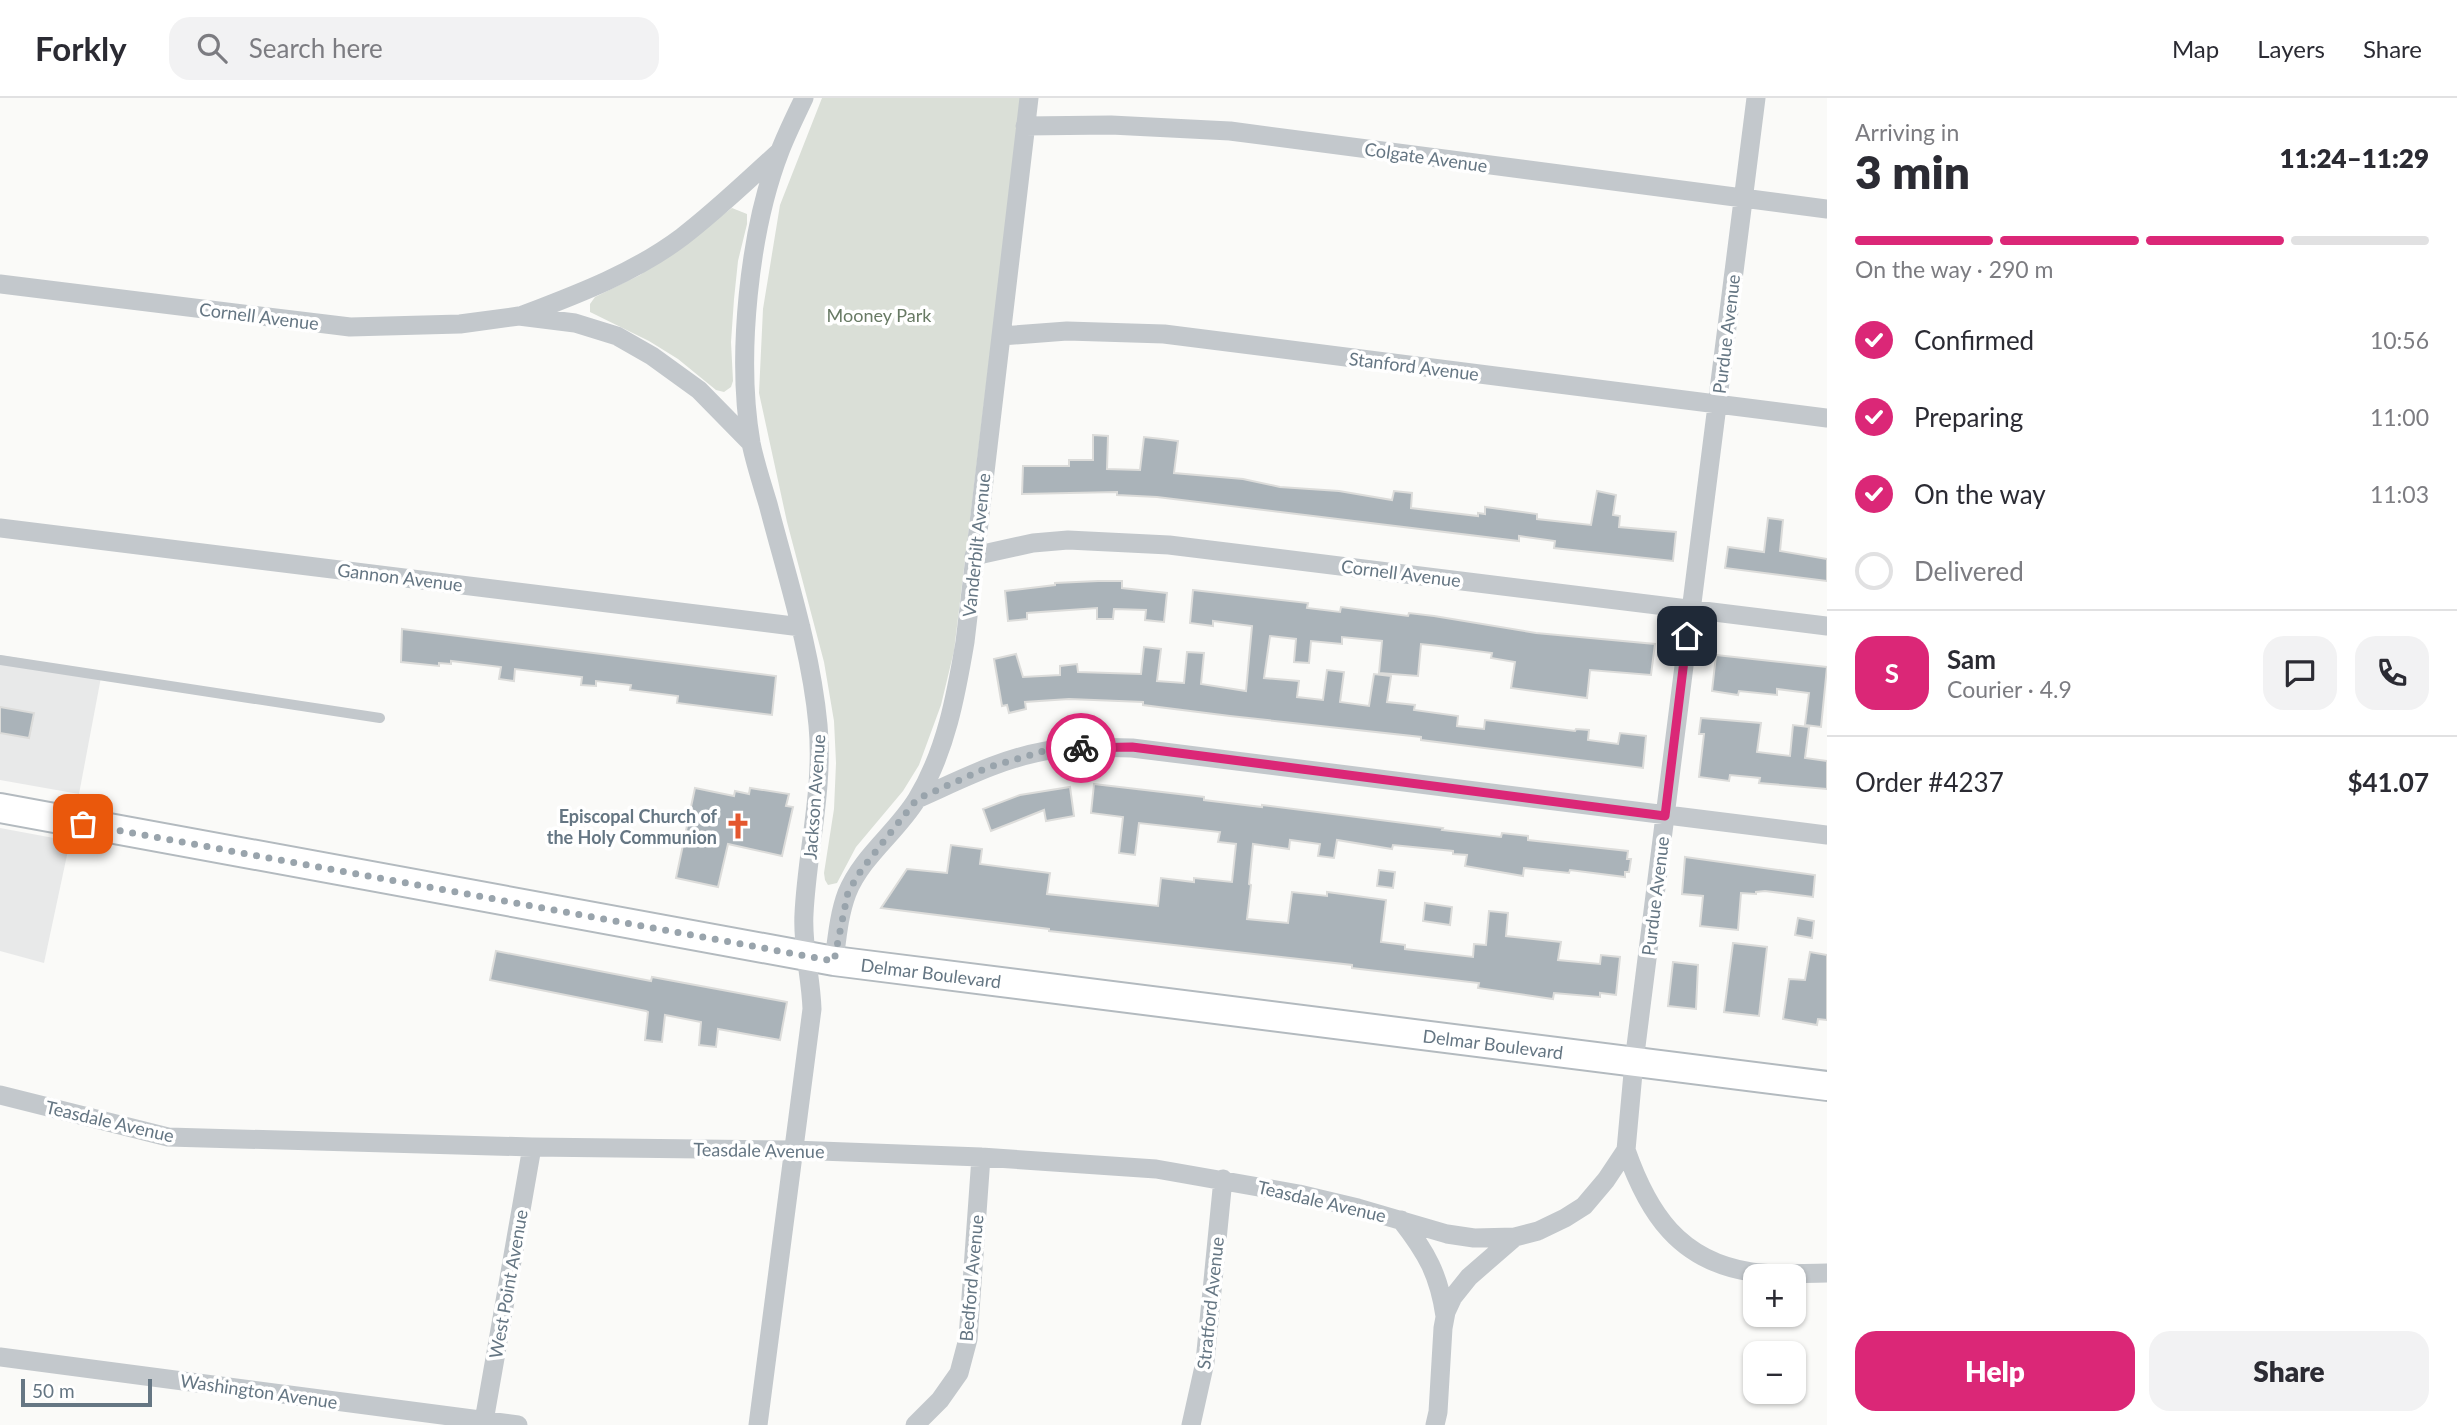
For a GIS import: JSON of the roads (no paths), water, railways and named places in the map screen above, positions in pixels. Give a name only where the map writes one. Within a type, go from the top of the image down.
[{"type":"main road","name":"Delmar Boulevard","points":[[0,808],[820,958],[1827,1086]]},
{"type":"street","name":"Jackson Avenue","points":[[758,1425],[820,958],[804,912],[816,820],[819,728],[813,681],[801,627],[751,443],[745,342],[750,283],[760,222],[779,152],[804,98]]},
{"type":"street","name":"Vanderbilt Avenue","points":[[820,958],[848,892],[862,869],[917,799],[942,746],[956,697],[965,642],[1029,98]]},
{"type":"street","name":"Purdue Avenue","points":[[1445,1317],[1453,1297],[1469,1277],[1515,1237],[1538,1231],[1584,1206],[1626,1150],[1634,1062],[1756,98]]},
{"type":"street","name":"Colgate Avenue","points":[[1025,126],[1111,125],[1230,131],[1827,209]]},
{"type":"street","name":"Cornell Avenue","points":[[519,316],[589,290],[651,257],[704,219],[779,152]]},
{"type":"street","name":"Cornell Avenue","points":[[0,284],[350,327],[447,324],[519,316],[575,323],[617,335],[652,356],[699,390],[751,443]]},
{"type":"street","name":"Stanford Avenue","points":[[1001,336],[1067,331],[1164,334],[1827,418]]},
{"type":"street","name":"Gannon Avenue","points":[[0,528],[801,627]]},
{"type":"street","name":"Cornell Avenue","points":[[974,556],[1033,543],[1068,540],[1169,545],[1827,626]]},
{"type":"street","points":[[917,799],[989,767],[1044,751],[1093,746],[1132,747],[1827,835]]},
{"type":"street","name":"Teasdale Avenue","points":[[0,1095],[168,1137],[532,1147],[793,1150],[981,1157],[1156,1169],[1299,1194],[1447,1234],[1474,1238],[1515,1237]]},
{"type":"street","name":"West Point Avenue","points":[[484,1421],[532,1147]]},
{"type":"street","points":[[1626,1150],[1637,1184],[1651,1209],[1667,1230],[1694,1251],[1724,1265],[1752,1272],[1827,1273]]},
{"type":"street","name":"Bedford Avenue","points":[[915,1425],[940,1400],[958,1373],[968,1339],[981,1157]]},
{"type":"street","name":"Stratford Avenue","points":[[1191,1425],[1205,1362],[1223,1179]]},
{"type":"street","name":"Purdue Avenue","points":[[1402,1220],[1420,1243],[1439,1283],[1445,1317],[1438,1421]]},
{"type":"street","name":"Washington Avenue","points":[[0,1357],[518,1425]]},
{"type":"lane","points":[[0,660],[380,718]]},
{"type":"place","name":"Episcopal Church of the Holy Communion","points":[[738,826]]},
{"type":"park label","name":"Mooney Park","points":[[879,315]]}]
